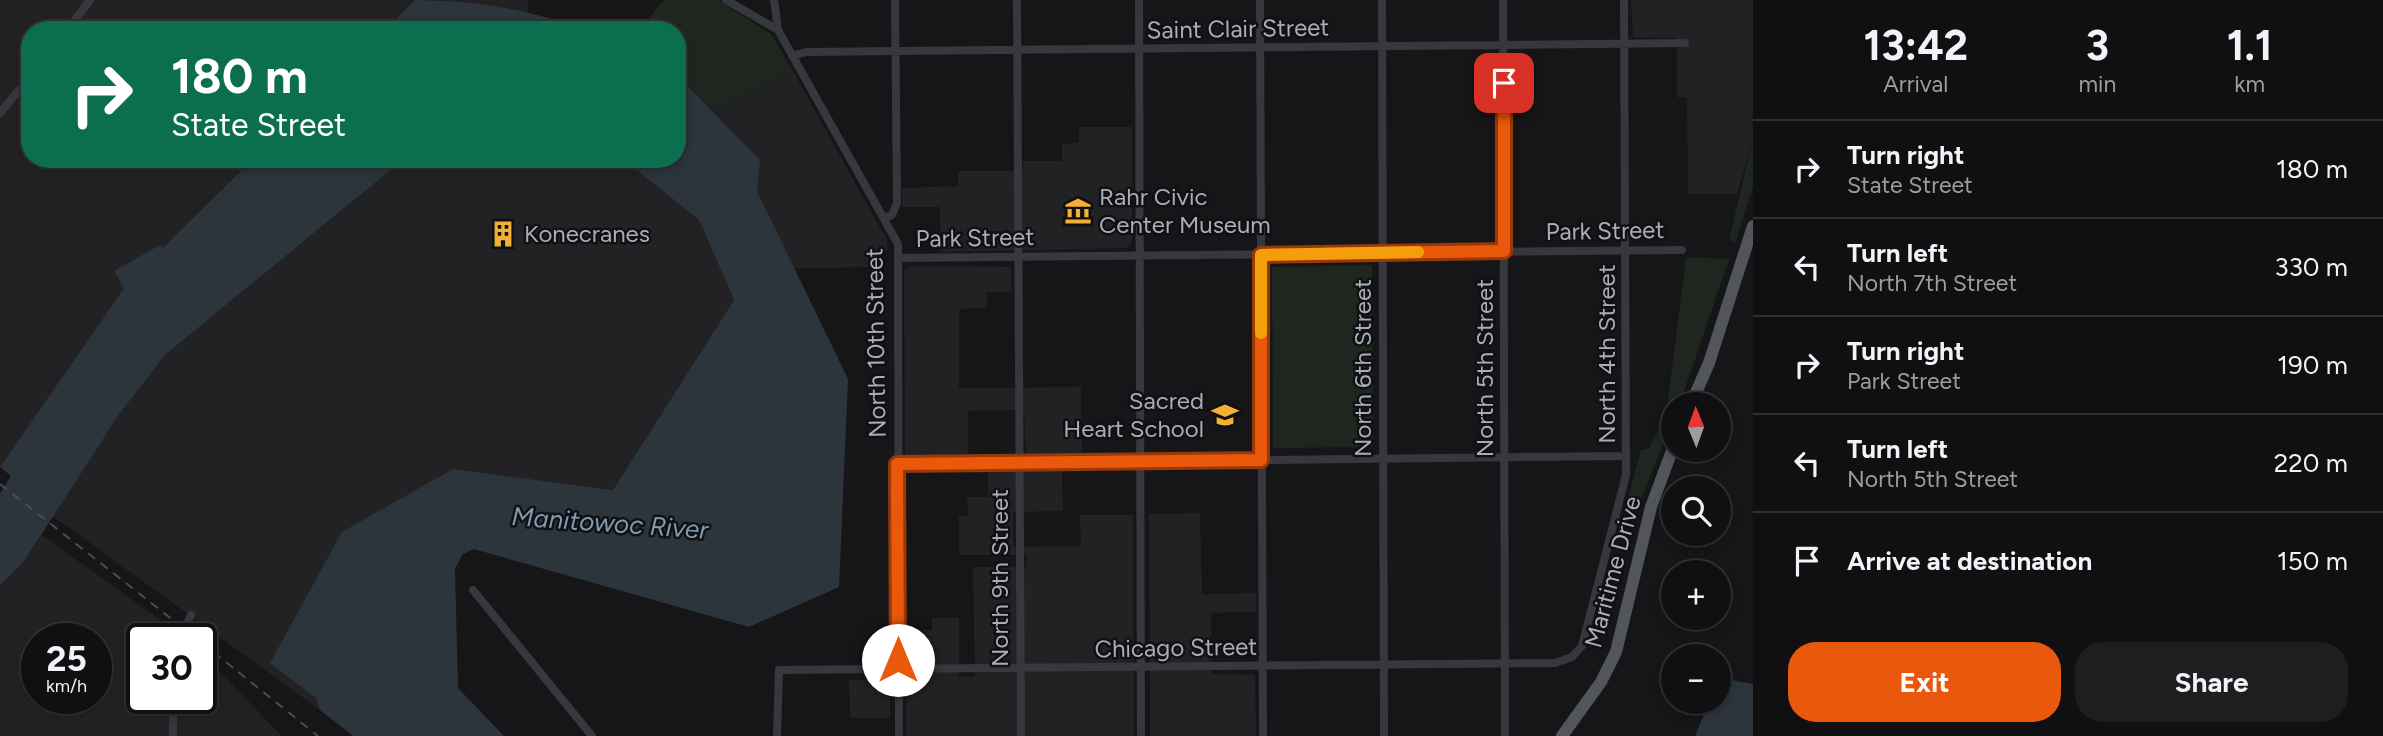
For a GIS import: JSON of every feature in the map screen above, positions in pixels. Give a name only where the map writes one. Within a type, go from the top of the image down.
[{"type":"main road","points":[[1696,392],[1709,363],[1753,226]]},
{"type":"main road","name":"Maritime Drive","points":[[1562,736],[1605,674],[1616,652],[1651,507],[1668,462]]},
{"type":"street","points":[[74,21],[90,0]]},
{"type":"street","points":[[726,0],[778,30]]},
{"type":"street","points":[[774,0],[778,30],[884,218]]},
{"type":"street","name":"North 10th Street","points":[[895,0],[897,203],[892,215],[884,218],[898,244],[898,736]]},
{"type":"street","name":"North 9th Street","points":[[1017,0],[1021,736]]},
{"type":"street","points":[[1139,0],[1141,736]]},
{"type":"street","points":[[1260,0],[1262,736]]},
{"type":"street","name":"North 6th Street","points":[[1382,0],[1384,736]]},
{"type":"street","name":"North 5th Street","points":[[1503,0],[1505,736]]},
{"type":"street","name":"North 4th Street","points":[[1572,657],[1582,646],[1626,475],[1625,0]]},
{"type":"street","name":"Saint Clair Street","points":[[792,56],[806,52],[1685,43]]},
{"type":"street","points":[[0,113],[21,88]]},
{"type":"street","name":"Park Street","points":[[898,258],[1682,250]]},
{"type":"street","points":[[897,464],[1626,456]]},
{"type":"street","points":[[473,590],[592,736]]},
{"type":"street","points":[[187,623],[191,615]]},
{"type":"street","name":"Chicago Street","points":[[777,736],[779,670],[1555,663],[1572,657]]},
{"type":"street","points":[[173,714],[173,736]]},
{"type":"shaded area","points":[[0,0],[415,0],[394,21],[21,21],[21,168],[244,168],[124,288],[0,467]]},
{"type":"shaded area","points":[[438,0],[528,0],[528,13]]},
{"type":"shaded area","points":[[664,0],[718,0],[771,34],[793,71],[713,111],[686,84],[686,21],[646,21]]},
{"type":"shaded area","points":[[1631,0],[1753,0],[1753,139],[1737,194],[1688,194],[1687,98],[1677,97],[1677,38],[1633,37]]},
{"type":"shaded area","points":[[793,71],[888,242],[887,250],[883,252],[883,267],[794,268],[757,190],[759,160],[713,111]]},
{"type":"shaded area","points":[[1079,127],[1132,127],[1132,241],[1128,248],[941,252],[940,207],[902,207],[902,188],[958,186],[958,171],[1023,171],[1023,161],[1062,161],[1062,144],[1079,143]]},
{"type":"shaded area","points":[[1753,139],[1753,187],[1735,243],[1729,240]]},
{"type":"shaded area","points":[[393,168],[634,168],[699,220],[734,300],[613,490],[453,469],[316,698],[320,710],[217,635],[217,623],[200,623],[53,516],[118,416],[165,355]]},
{"type":"shaded area","points":[[1686,257],[1729,259],[1684,392],[1669,392]]},
{"type":"shaded area","points":[[1372,265],[1373,447],[1273,448],[1272,267]]},
{"type":"shaded area","points":[[910,266],[1011,267],[1012,292],[987,292],[987,308],[959,309],[959,388],[1081,387],[1082,456],[1026,456],[1024,410],[968,411],[968,456],[910,458],[905,455],[904,271]]},
{"type":"shaded area","points":[[1661,425],[1661,449],[1637,509],[1626,507],[1641,450],[1649,448]]},
{"type":"shaded area","points":[[1062,468],[1063,511],[1013,512],[1013,547],[1081,546],[1080,515],[1133,515],[1134,736],[906,736],[907,630],[932,630],[932,618],[959,618],[959,677],[975,677],[973,567],[1027,567],[1026,555],[959,555],[959,516],[968,515],[967,497],[988,497],[988,469]]},
{"type":"shaded area","points":[[1200,513],[1202,594],[1256,593],[1257,612],[1211,613],[1212,674],[1255,675],[1256,736],[1150,736],[1149,514]]},
{"type":"shaded area","points":[[42,535],[165,623],[126,623],[126,714],[217,714],[217,669],[282,736],[0,736],[0,585],[23,563]]},
{"type":"shaded area","points":[[849,680],[890,680],[890,718],[850,718]]},
{"type":"water","points":[[415,0],[501,7],[558,21],[394,21]]},
{"type":"water","name":"Manitowoc River","points":[[686,84],[760,160],[757,191],[848,379],[839,587],[749,627],[474,549],[463,554],[455,569],[458,688],[504,736],[353,736],[320,710],[316,698],[270,663],[342,532],[453,469],[613,490],[734,300],[699,220],[634,168],[686,168]]},
{"type":"water","points":[[244,168],[393,168],[165,355],[118,416],[23,563],[0,585],[0,493],[11,476],[0,467],[124,288],[114,271],[160,245],[163,248]]},
{"type":"water","points":[[1731,680],[1753,684],[1753,736],[1695,736],[1704,714],[1731,714]]},
{"type":"railway","points":[[0,484],[177,623]]},
{"type":"railway","points":[[217,655],[318,736]]},
{"type":"slow traffic","points":[[1261,333],[1261,255],[1418,252]]},
{"type":"place","name":"Rahr Civic Center Museum","points":[[1078,211]]},
{"type":"place","name":"Konecranes","points":[[503,234]]},
{"type":"place","name":"Sacred Heart School","points":[[1225,415]]},
{"type":"route","points":[[898,660],[897,464],[1261,460],[1261,255],[1504,251],[1504,83]]}]
